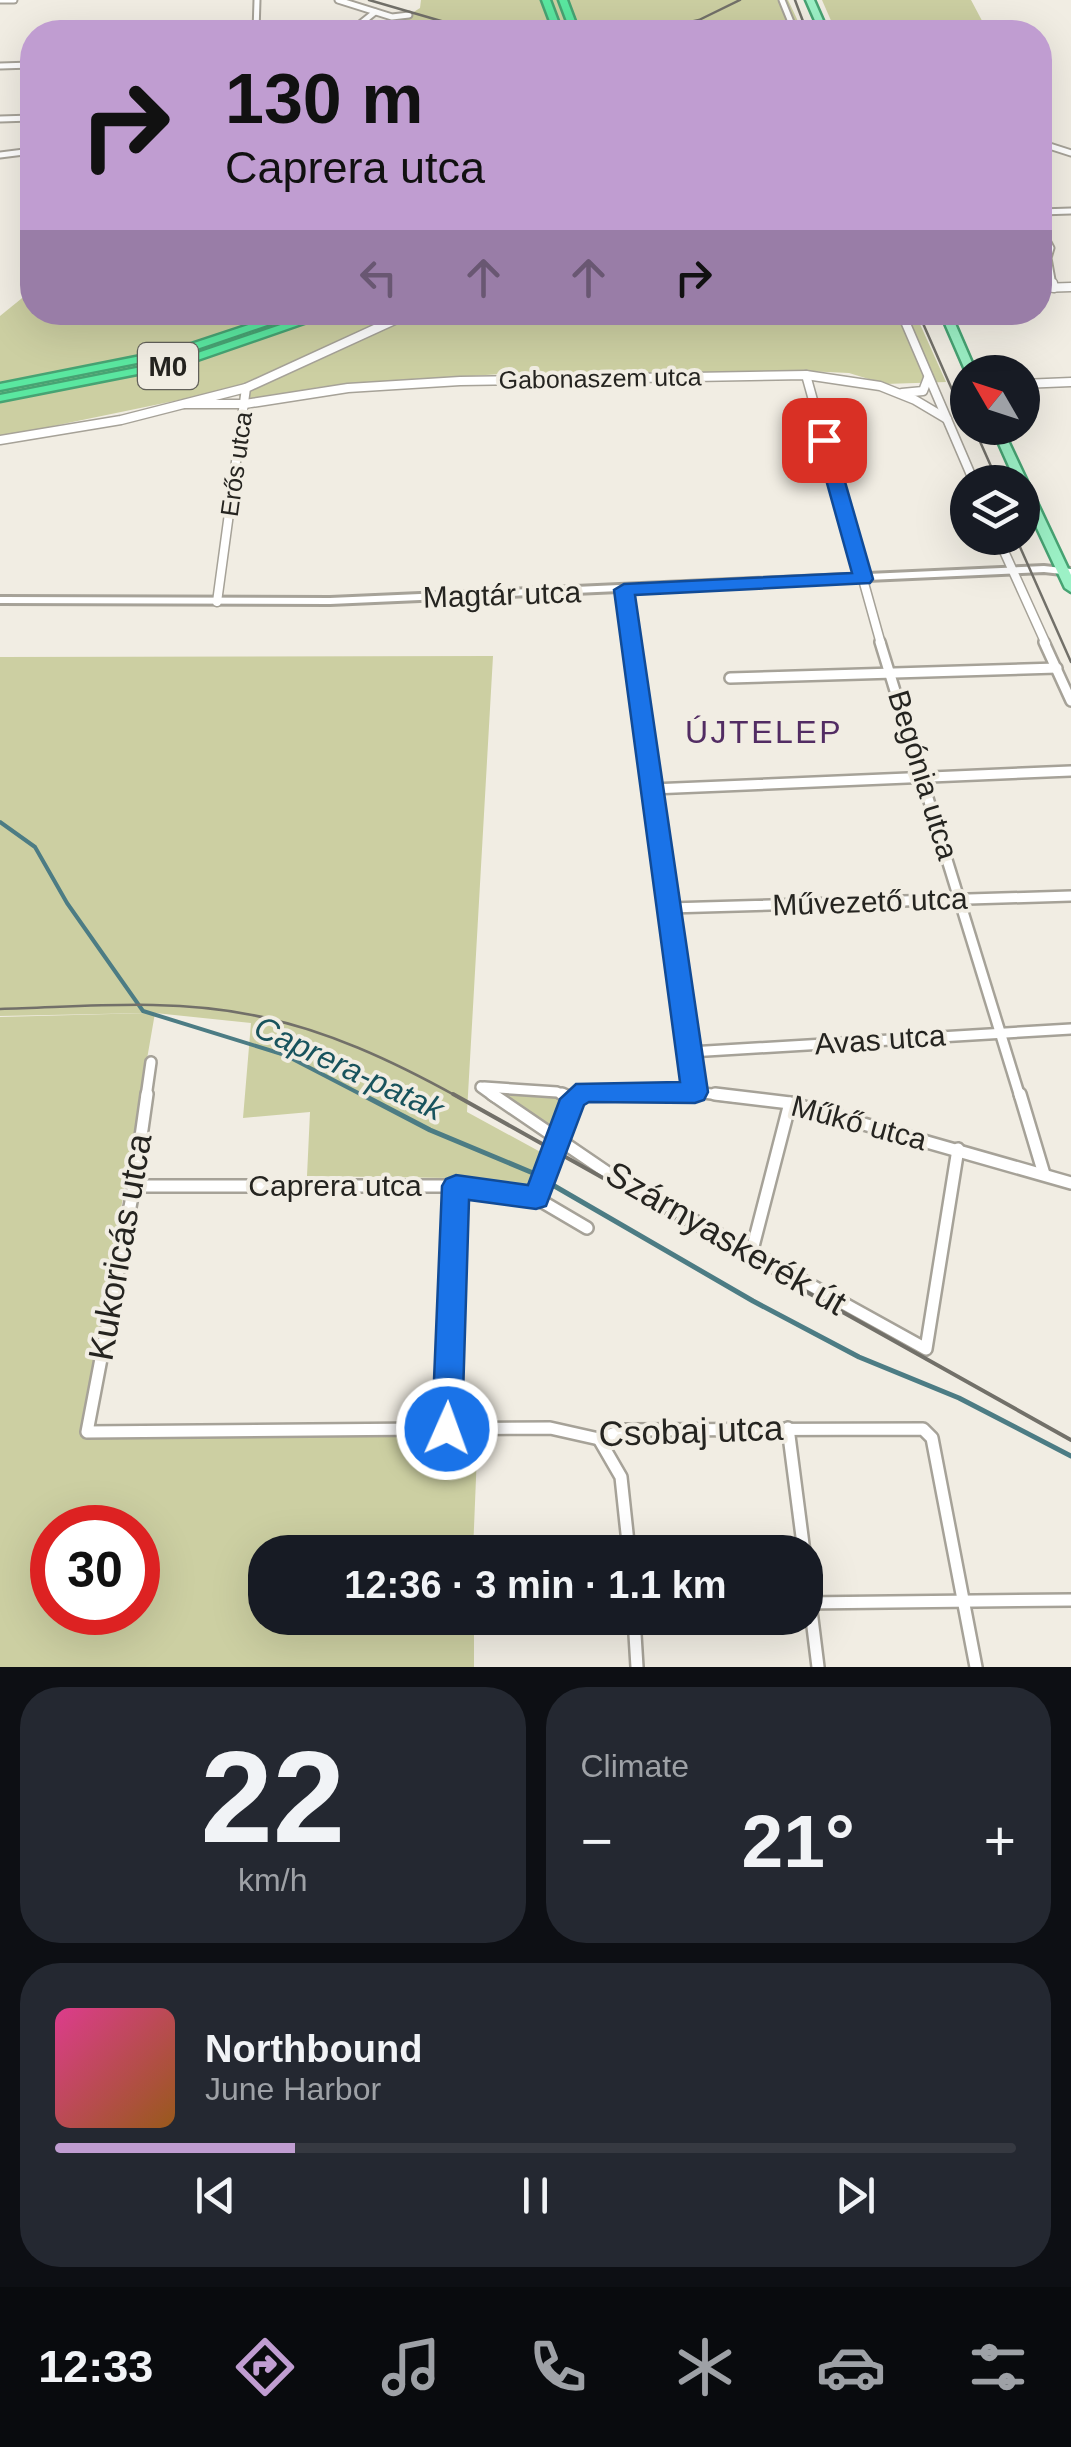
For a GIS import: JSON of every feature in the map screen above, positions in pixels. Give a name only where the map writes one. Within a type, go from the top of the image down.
[{"type":"highway","name":"M0","points":[[0,387],[178,352],[260,325]]},
{"type":"highway","name":"M0","points":[[0,398],[179,363],[292,325]]},
{"type":"main road","points":[[951,325],[964,355]]},
{"type":"main road","points":[[1040,518],[1067,571],[1071,588]]},
{"type":"street","points":[[0,0],[14,0]]},
{"type":"street","points":[[338,0],[397,18],[410,15]]},
{"type":"street","points":[[366,20],[376,12]]},
{"type":"street","points":[[1052,278],[1054,288],[1071,287]]},
{"type":"street","name":"Erős utca","points":[[217,602],[246,388],[384,325]]},
{"type":"street","points":[[906,325],[967,465]]},
{"type":"street","name":"Gabonaszem utca","points":[[184,404],[245,404],[348,388],[460,380],[806,375],[846,377],[895,393],[947,419]]},
{"type":"street","name":"Begónia utca","points":[[806,375],[863,579],[1044,1174]]},
{"type":"street","points":[[895,393],[923,391],[928,377]]},
{"type":"street","points":[[1040,383],[1071,382]]},
{"type":"street","points":[[0,440],[121,420],[246,388]]},
{"type":"street","points":[[1006,555],[1071,701]]},
{"type":"street","name":"Magtár utca","points":[[0,600],[348,601],[1067,571]]},
{"type":"street","points":[[624,590],[695,1092]]},
{"type":"street","points":[[730,678],[1057,668]]},
{"type":"street","points":[[652,789],[1071,771]]},
{"type":"street","name":"Művezető utca","points":[[669,908],[1071,896]]},
{"type":"street","name":"Avas utca","points":[[690,1052],[1071,1030]]},
{"type":"street","name":"Kukoricás utca","points":[[87,1432],[134,1186],[151,1062]]},
{"type":"street","points":[[481,1087],[557,1092],[573,1099]]},
{"type":"street","name":"Szárnyaskerék út","points":[[481,1087],[608,1174],[926,1349]]},
{"type":"street","points":[[536,1198],[573,1099],[585,1092],[641,1092]]},
{"type":"street","name":"Műkő utca","points":[[641,1092],[695,1092],[790,1104],[1071,1182]]},
{"type":"street","points":[[751,1254],[790,1104]]},
{"type":"street","points":[[926,1349],[958,1149]]},
{"type":"street","name":"Caprera utca","points":[[134,1186],[456,1186],[536,1198],[587,1228]]},
{"type":"street","points":[[447,1429],[456,1186]]},
{"type":"street","name":"Csobaj utca","points":[[87,1432],[550,1428],[599,1439],[624,1430],[923,1429],[932,1438],[964,1602]]},
{"type":"street","points":[[788,1428],[802,1535]]},
{"type":"street","points":[[599,1439],[614,1452],[621,1469],[627,1535]]},
{"type":"street","points":[[823,1603],[1071,1600]]},
{"type":"street","points":[[964,1602],[976,1667]]},
{"type":"street","points":[[635,1635],[637,1667]]},
{"type":"street","points":[[813,1635],[818,1667]]},
{"type":"green space","points":[[421,0],[788,0],[797,20],[389,20],[420,8]]},
{"type":"green space","points":[[822,0],[971,0],[982,20],[831,20]]},
{"type":"green space","points":[[20,300],[20,325],[920,325],[946,382],[885,384],[849,373],[806,371],[646,377],[514,373],[320,387],[241,402],[237,388],[0,437],[0,316]]},
{"type":"green space","points":[[493,656],[467,1112],[546,1155],[530,1191],[452,1178],[307,1176],[310,1112],[243,1118],[251,1023],[155,1013],[83,1427],[478,1429],[474,1535],[248,1535],[248,1635],[474,1635],[474,1667],[0,1667],[0,1017],[148,1013],[0,1016],[0,657]]},
{"type":"green space","points":[[500,1095],[558,1096],[563,1104],[553,1132]]},
{"type":"waterway","name":"Caprera-patak","points":[[0,822],[35,847],[67,903],[143,1011],[285,1055],[366,1097]]},
{"type":"waterway","name":"Caprera-patak","points":[[361,1094],[430,1130],[533,1173]]},
{"type":"waterway","name":"Caprera-patak","points":[[551,1184],[753,1301],[859,1357],[959,1398],[1071,1456]]},
{"type":"tram line","points":[[369,0],[438,20]]},
{"type":"tram line","points":[[699,20],[740,0]]},
{"type":"tram line","points":[[795,0],[802,20]]},
{"type":"tram line","points":[[924,325],[950,385]]},
{"type":"tram line","points":[[982,445],[990,465]]},
{"type":"tram line","points":[[1024,555],[1071,662]]},
{"type":"tram line","points":[[0,1009],[158,1005],[252,1015],[358,1048],[458,1097]]},
{"type":"tram line","points":[[453,1094],[1071,1440]]},
{"type":"district","name":"ÚJTELEP","points":[[764,732]]},
{"type":"route","points":[[447,1429],[456,1186],[536,1198],[573,1099],[585,1092],[695,1092],[624,590],[863,579],[824,440]]}]
